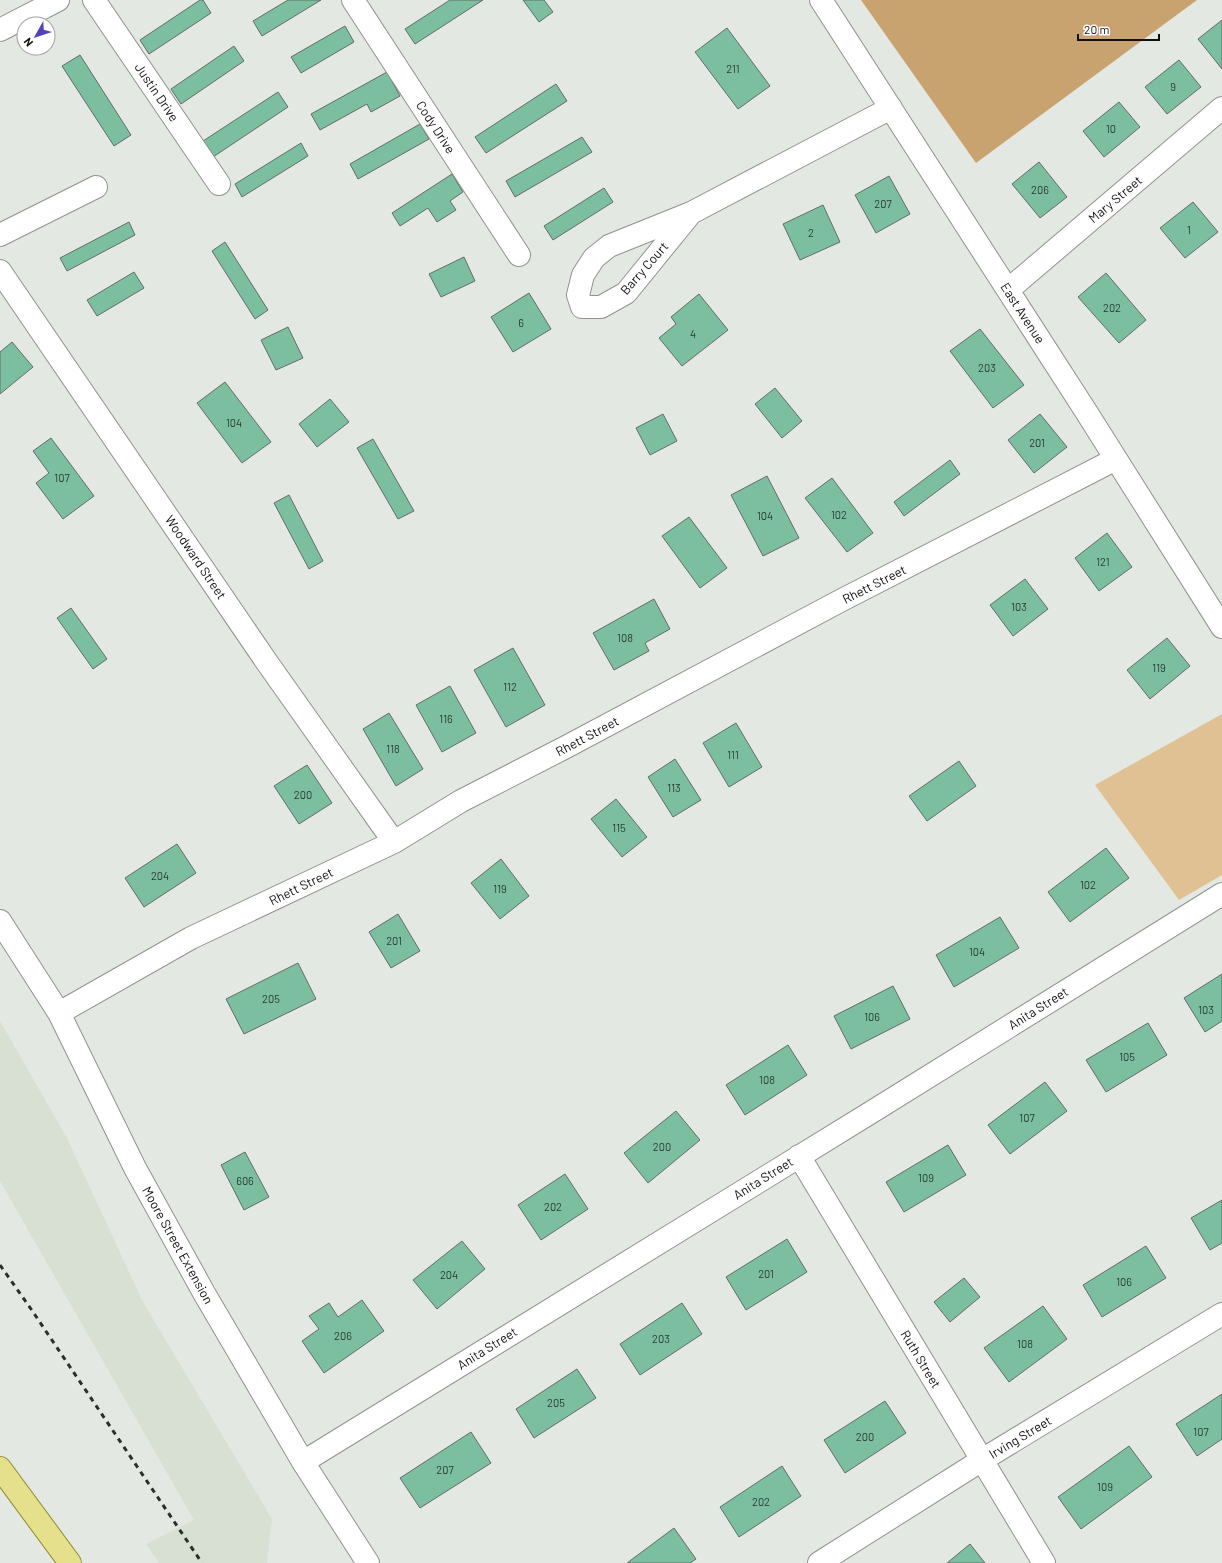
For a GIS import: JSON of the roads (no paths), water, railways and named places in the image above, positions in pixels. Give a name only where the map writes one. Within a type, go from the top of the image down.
[{"type":"main road","points":[[0,1468],[70,1563]]},
{"type":"street","points":[[0,30],[58,0]]},
{"type":"street","name":"Justin Drive","points":[[94,0],[219,184]]},
{"type":"street","name":"Cody Drive","points":[[353,0],[520,255]]},
{"type":"street","name":"East Avenue","points":[[821,0],[892,108],[1222,627]]},
{"type":"street","name":"Barry Court","points":[[691,213],[626,293],[601,307],[582,307],[578,295],[584,275],[594,258],[609,246],[691,213],[892,108]]},
{"type":"street","name":"Mary Street","points":[[1008,290],[1222,108]]},
{"type":"street","points":[[0,235],[96,187]]},
{"type":"street","name":"Woodward Street","points":[[0,270],[266,661],[394,842]]},
{"type":"street","name":"Rhett Street","points":[[59,1013],[192,938],[394,842],[460,801],[566,747],[840,601],[1116,459]]},
{"type":"street","name":"Anita Street","points":[[303,1462],[1222,894]]},
{"type":"street","name":"Moore Street Extension","points":[[0,921],[59,1013],[135,1168],[204,1293],[303,1462],[368,1563]]},
{"type":"street","name":"Ruth Street","points":[[799,1156],[1044,1563]]},
{"type":"street","name":"Irving Street","points":[[819,1563],[982,1460],[1222,1314]]},
{"type":"railway","points":[[0,1265],[202,1563]]}]
